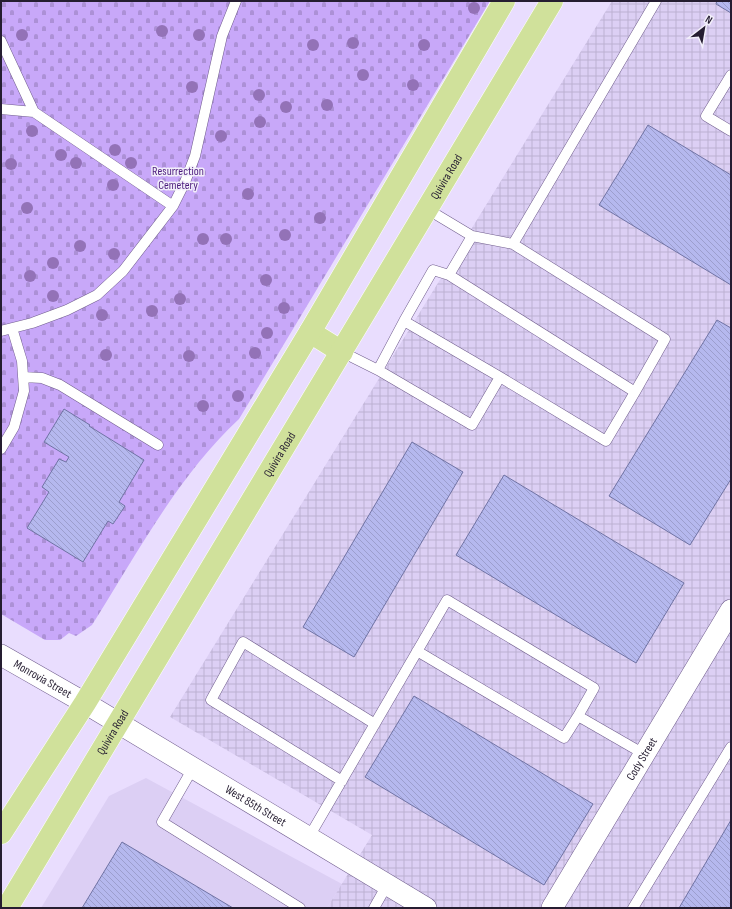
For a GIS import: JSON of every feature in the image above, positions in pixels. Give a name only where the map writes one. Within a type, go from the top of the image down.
[{"type":"main road","points":[[1,833],[85,703],[310,332],[504,1]]},
{"type":"main road","name":"Quivira Road","points":[[7,908],[552,1]]},
{"type":"main road","points":[[310,332],[342,352]]},
{"type":"street","name":"Cody Street","points":[[552,908],[731,610]]},
{"type":"street","name":"Monrovia Street","points":[[1,655],[85,703]]},
{"type":"street","name":"West 85th Street","points":[[85,703],[426,908]]},
{"type":"lane","points":[[1,331],[32,324],[67,310],[97,295],[123,271],[173,206],[185,182],[195,156],[222,36],[236,1]]},
{"type":"lane","points":[[513,244],[656,1]]},
{"type":"lane","points":[[1,41],[34,112]]},
{"type":"lane","points":[[731,75],[706,116],[731,131]]},
{"type":"lane","points":[[1,109],[34,112],[173,206]]},
{"type":"lane","points":[[404,321],[606,441],[665,339],[513,244],[472,236],[427,210]]},
{"type":"lane","points":[[448,275],[472,236]]},
{"type":"lane","points":[[378,370],[433,270],[448,275],[635,392]]},
{"type":"lane","points":[[1,449],[14,427],[24,391],[22,361],[12,328]]},
{"type":"lane","points":[[342,352],[378,370],[472,425],[500,377]]},
{"type":"lane","points":[[23,377],[42,378],[60,385],[158,445]]},
{"type":"lane","points":[[308,837],[342,781],[417,651],[447,600],[594,688],[564,738],[417,651]]},
{"type":"lane","points":[[342,781],[211,700],[243,642],[375,724]]},
{"type":"lane","points":[[578,716],[644,754]]},
{"type":"lane","points":[[633,908],[731,747]]},
{"type":"lane","points":[[192,768],[162,822],[300,908]]},
{"type":"lane","points":[[374,908],[387,884]]},
{"type":"shaded area","points":[[612,1],[731,1],[731,908],[327,908],[372,835],[170,717]]},
{"type":"shaded area","points":[[146,778],[342,884],[327,908],[41,908],[109,796]]},
{"type":"green space","name":"Resurrection Cemetery","points":[[1,1],[490,1],[239,419],[196,466],[177,491],[159,517],[92,625],[76,636],[69,633],[60,640],[45,640],[1,614]]},
{"type":"building","points":[[717,1],[731,1],[731,13],[716,4]]},
{"type":"building","points":[[648,125],[731,175],[731,285],[599,205]]},
{"type":"building","points":[[717,320],[731,328],[731,479],[690,545],[609,496]]},
{"type":"building","points":[[64,409],[144,460],[119,502],[125,506],[113,524],[108,521],[83,562],[27,528],[49,492],[42,487],[59,459],[66,462],[69,457],[44,442]]},
{"type":"building","points":[[412,442],[463,472],[354,657],[303,627]]},
{"type":"building","points":[[504,475],[684,583],[636,663],[456,555]]},
{"type":"building","points":[[414,696],[593,804],[544,885],[365,777]]},
{"type":"building","points":[[731,820],[731,908],[679,908]]},
{"type":"building","points":[[122,842],[233,908],[82,908]]}]
